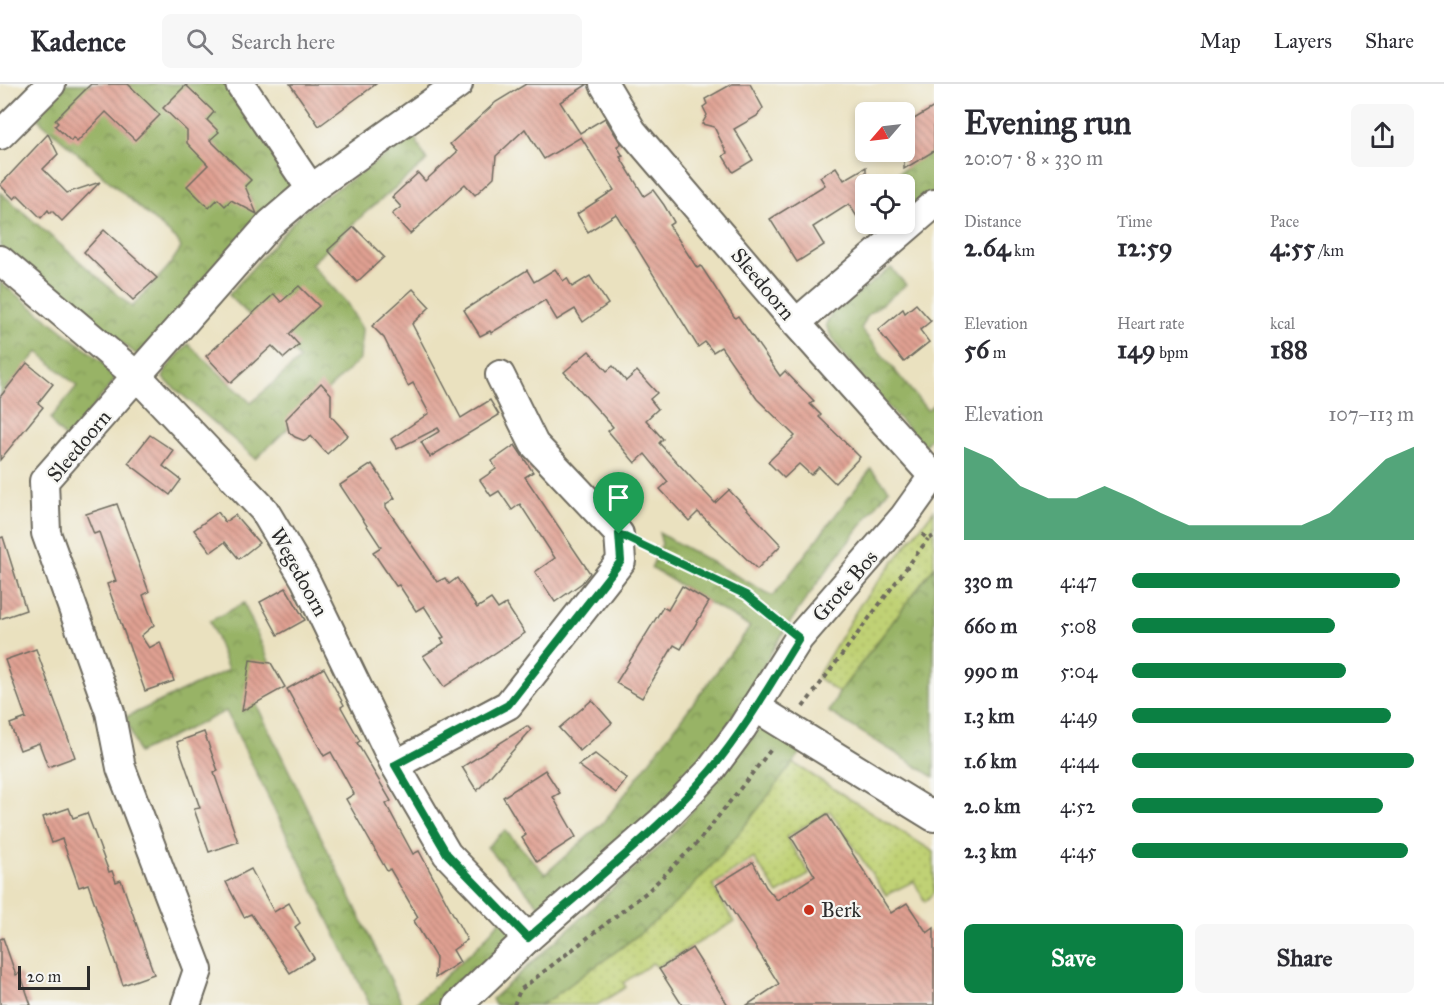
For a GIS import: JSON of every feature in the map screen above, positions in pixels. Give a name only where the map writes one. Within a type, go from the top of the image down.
[{"type":"street","points":[[0,135],[51,84]]},
{"type":"street","points":[[240,84],[311,189]]},
{"type":"street","name":"Sleedoorn","points":[[186,1005],[198,970],[121,768],[110,712],[46,533],[44,481],[138,377],[270,224],[311,189],[458,84]]},
{"type":"street","name":"Sleedoorn","points":[[604,84],[632,131],[796,323],[934,476]]},
{"type":"street","points":[[796,323],[934,204]]},
{"type":"street","name":"Wegedoorn","points":[[0,260],[138,377],[264,510],[305,579],[395,765],[447,854],[528,938]]},
{"type":"street","points":[[395,765],[508,705],[621,561],[619,534],[534,444],[500,375]]},
{"type":"street","name":"Grote Bos","points":[[458,1005],[528,938],[661,822],[710,771],[755,707],[799,638],[904,517],[934,476]]},
{"type":"street","points":[[755,707],[934,817]]},
{"type":"path","points":[[619,534],[746,595],[799,638]]},
{"type":"path","points":[[514,1005],[520,990],[647,892],[698,842],[788,727],[928,540]]},
{"type":"green space","points":[[63,84],[231,84],[291,184],[146,350],[136,354],[0,246],[0,192],[132,307],[169,266],[181,248],[178,241],[32,114]]},
{"type":"green space","points":[[414,136],[427,161],[365,213],[311,264],[346,302],[362,329],[360,359],[256,459],[163,378],[167,368],[188,344],[251,403],[300,359],[279,337],[239,376],[218,355],[254,320],[229,295],[300,214]]},
{"type":"green space","points":[[934,147],[934,196],[915,212],[915,174],[897,174]]},
{"type":"green space","points":[[891,268],[906,285],[868,315],[861,329],[927,410],[934,404],[934,435],[924,446],[841,351],[826,324],[831,314]]},
{"type":"green space","points":[[0,282],[114,371],[114,381],[67,439],[55,427],[51,418],[77,386],[38,352],[0,396]]},
{"type":"green space","points":[[871,469],[889,489],[794,616],[715,743],[655,810],[611,851],[542,909],[487,847],[505,830],[545,874],[604,822],[750,627],[651,568],[662,544],[659,533],[773,596]]},
{"type":"green space","points":[[934,510],[934,567],[839,693],[817,677],[859,606]]},
{"type":"green space","points":[[934,567],[934,777],[829,712],[839,693]]},
{"type":"green space","points":[[244,603],[274,673],[248,687],[403,1005],[370,1005],[226,711],[138,753],[126,717],[228,670],[210,621]]},
{"type":"green space","points":[[763,724],[804,748],[734,839],[688,891],[639,934],[551,999],[540,1005],[495,1005],[492,999],[676,831]]},
{"type":"green space","points":[[793,763],[934,852],[934,892],[925,902],[914,881],[886,895],[830,811],[786,837],[810,874],[778,894],[754,858],[712,885],[734,922],[657,967],[653,963],[623,983],[626,987],[597,1005],[540,1005],[654,921],[688,891]]},
{"type":"green space","points":[[501,920],[523,925],[447,1005],[414,1005],[479,945]]},
{"type":"building","points":[[91,84],[128,84],[160,115],[135,140],[106,112],[77,142],[73,138],[71,141],[55,126],[58,123],[55,120]]},
{"type":"building","points":[[290,84],[376,84],[319,126]]},
{"type":"building","points":[[526,84],[588,84],[560,102],[580,133],[605,118],[621,144],[617,146],[623,156],[620,157],[644,196],[653,190],[664,205],[674,222],[669,225],[697,268],[701,266],[735,318],[738,316],[780,376],[785,371],[814,401],[810,404],[821,415],[819,417],[860,457],[835,483],[819,467],[811,475],[799,464],[784,478],[768,462],[795,436],[757,399],[721,347],[713,352],[705,342],[698,347],[616,214],[588,232],[577,214],[614,190],[581,137],[544,159],[525,129],[496,156],[494,177],[475,195],[465,184],[410,234],[392,214],[401,207],[392,197],[418,173],[425,181],[457,152],[450,144],[496,102]]},
{"type":"building","points":[[732,84],[750,84],[763,108],[757,116],[734,129],[753,160],[733,172],[723,156],[727,153],[714,127],[702,124],[707,115],[703,107],[707,104],[705,99]]},
{"type":"building","points":[[186,85],[214,112],[207,120],[219,132],[210,140],[251,180],[245,186],[257,214],[231,200],[225,206],[218,199],[209,208],[187,186],[208,165],[187,143],[187,131],[163,108]]},
{"type":"building","points":[[934,107],[934,151],[904,169],[904,162],[915,162],[915,118]]},
{"type":"building","points":[[48,134],[58,154],[43,169],[67,193],[100,182],[62,221],[48,210],[41,218],[18,195],[14,199],[0,185]]},
{"type":"building","points":[[836,167],[844,180],[866,167],[866,174],[855,174],[855,214],[849,204],[813,227],[824,245],[797,262],[770,219],[825,185],[820,177]]},
{"type":"building","points":[[354,227],[384,257],[357,282],[328,250]]},
{"type":"building","points":[[104,230],[157,278],[133,300],[84,252]]},
{"type":"building","points":[[555,269],[563,281],[567,278],[572,287],[590,276],[608,304],[583,322],[575,309],[557,320],[545,300],[491,333],[490,331],[480,336],[464,310],[527,270],[534,282]]},
{"type":"building","points":[[299,286],[319,306],[289,334],[299,345],[284,358],[272,346],[231,383],[206,356],[274,294],[281,302]]},
{"type":"building","points":[[413,289],[430,307],[412,324],[461,418],[490,400],[499,415],[430,457],[421,442],[440,431],[438,428],[397,449],[391,439],[429,413],[413,383],[408,386],[384,338],[372,326]]},
{"type":"building","points":[[916,304],[931,321],[920,330],[929,342],[904,362],[878,330],[903,309],[905,313]]},
{"type":"building","points":[[589,351],[607,371],[613,366],[626,381],[637,371],[657,393],[650,399],[658,409],[646,420],[663,439],[659,443],[715,503],[729,490],[781,545],[757,569],[698,512],[689,521],[660,489],[668,482],[645,454],[635,463],[608,431],[613,427],[564,372]]},
{"type":"building","points":[[27,363],[53,384],[38,403],[43,407],[0,460],[0,397]]},
{"type":"building","points":[[321,383],[331,394],[331,416],[348,435],[327,454],[311,436],[305,441],[289,432],[286,419]]},
{"type":"building","points":[[150,435],[174,451],[163,466],[181,480],[170,495],[128,463]]},
{"type":"building","points":[[515,445],[533,472],[525,477],[590,573],[582,583],[555,602],[535,572],[555,558],[520,504],[512,510],[499,491],[491,496],[480,480],[496,469],[492,461]]},
{"type":"building","points":[[372,464],[395,498],[386,504],[386,507],[437,582],[445,578],[449,584],[457,578],[477,608],[491,599],[498,609],[506,604],[525,633],[444,687],[423,656],[444,643],[441,639],[444,637],[424,606],[416,611],[399,585],[396,586],[373,552],[381,547],[340,485]]},
{"type":"building","points":[[117,504],[149,592],[143,595],[154,625],[141,636],[149,648],[160,642],[174,681],[145,691],[107,584],[116,581],[99,532],[94,534],[86,514]]},
{"type":"building","points":[[218,512],[225,522],[235,515],[259,543],[239,559],[225,542],[211,552],[194,530]]},
{"type":"building","points":[[3,537],[26,610],[0,619],[0,538]]},
{"type":"building","points":[[682,586],[709,602],[681,649],[674,645],[642,698],[616,683],[663,607],[668,610]]},
{"type":"building","points":[[286,588],[305,620],[278,635],[260,602]]},
{"type":"building","points":[[36,649],[75,757],[48,767],[39,743],[20,750],[10,724],[26,718],[5,660]]},
{"type":"building","points":[[250,660],[271,663],[285,687],[242,711]]},
{"type":"building","points":[[324,668],[344,705],[341,707],[360,741],[357,743],[391,801],[386,804],[413,854],[419,851],[467,940],[453,950],[460,962],[435,978],[436,958],[414,921],[418,917],[390,869],[387,871],[346,799],[354,794],[331,752],[324,756],[287,689]]},
{"type":"building","points":[[592,700],[612,723],[580,751],[559,728]]},
{"type":"building","points":[[527,726],[531,730],[477,791],[462,767]]},
{"type":"building","points":[[204,732],[218,771],[214,773],[238,842],[209,852],[194,809],[200,808],[177,742]]},
{"type":"building","points":[[595,754],[627,779],[616,793],[578,765]]},
{"type":"building","points":[[545,770],[560,793],[553,797],[576,837],[537,862],[522,838],[526,835],[503,797]]},
{"type":"building","points":[[69,808],[73,818],[87,813],[109,872],[112,871],[116,882],[121,880],[154,974],[123,985],[88,884],[79,887],[62,839],[52,843],[43,817]]},
{"type":"building","name":"Berk","points":[[827,814],[891,913],[907,903],[927,933],[934,928],[934,1005],[747,1005],[779,984],[716,885],[753,862],[766,887],[777,900],[815,876],[791,837]]},
{"type":"building","points":[[251,869],[274,912],[289,903],[300,923],[295,927],[314,958],[290,973],[251,914],[244,917],[226,882]]},
{"type":"building","points":[[3,938],[16,975],[20,973],[31,1005],[0,1005],[0,939]]},
{"type":"building","points":[[692,948],[728,1005],[682,1005],[659,969]]},
{"type":"place","name":"Berk","points":[[809,910]]},
{"type":"route","points":[[619,534],[746,595],[799,638],[742,728],[710,771],[661,822],[528,938],[447,854],[395,765],[508,705],[621,561],[619,534]]}]
